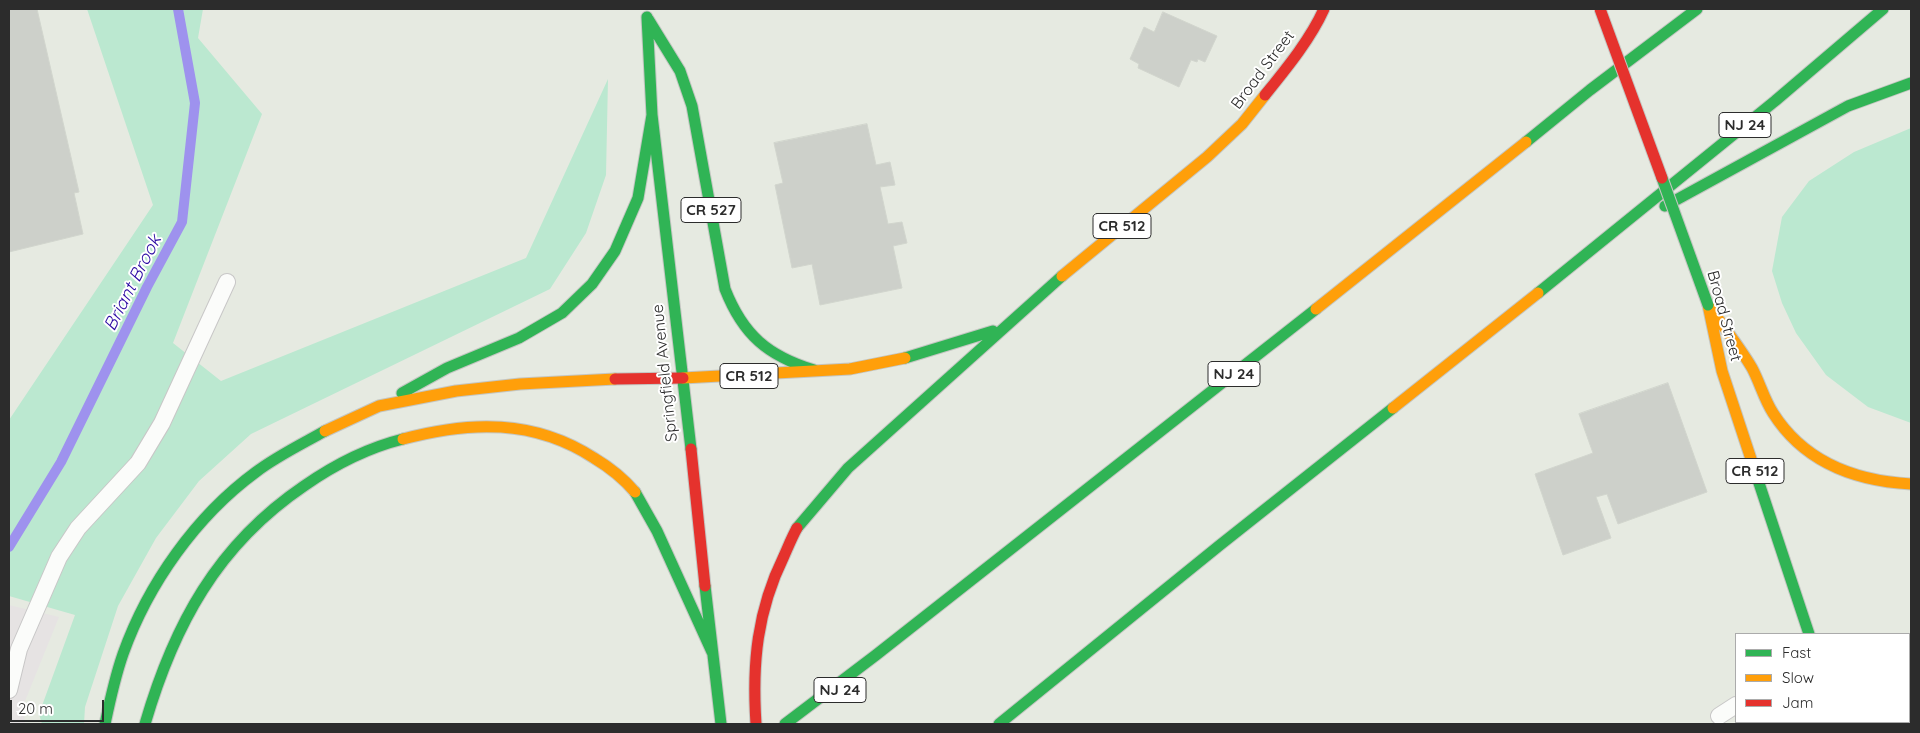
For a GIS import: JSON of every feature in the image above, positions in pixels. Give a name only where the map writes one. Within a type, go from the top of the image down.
[{"type":"main road","name":"Broad Street","points":[[1002,329],[1078,262],[1207,157],[1242,124],[1280,78],[1319,20],[1324,9]]},
{"type":"main road","name":"Broad Street","points":[[1600,9],[1708,305],[1722,371],[1809,633]]},
{"type":"main road","name":"NJ 24","points":[[804,724],[876,655],[1489,173],[1590,90],[1697,9]]},
{"type":"main road","name":"NJ 24","points":[[999,724],[1604,239],[1800,80],[1883,9]]},
{"type":"main road","name":"Springfield Avenue","points":[[645,13],[652,115],[683,378],[712,652],[722,724]]},
{"type":"main road","name":"Springfield Avenue","points":[[645,13],[680,72],[692,106],[725,289],[730,304],[738,318],[772,352],[786,361],[814,370]]},
{"type":"main road","points":[[1604,239],[1848,106],[1911,83]]},
{"type":"main road","points":[[105,724],[117,669],[142,609],[161,576],[185,542],[204,520],[245,480],[268,464],[320,434],[379,406],[447,368],[519,338],[562,313],[592,284],[615,251],[638,198],[652,115]]},
{"type":"main road","points":[[1708,305],[1751,367],[1774,414],[1793,437],[1816,457],[1842,471],[1870,481],[1911,484]]},
{"type":"main road","points":[[756,724],[754,696],[755,654],[762,613],[776,572],[796,530],[848,468],[1002,329]]},
{"type":"main road","name":"CR 512","points":[[683,378],[850,369],[909,357],[1002,329]]},
{"type":"main road","points":[[379,406],[468,389],[554,381],[683,378]]},
{"type":"main road","points":[[145,724],[155,685],[171,646],[190,609],[243,536],[280,502],[321,473],[359,453],[394,440],[433,431],[483,426],[530,430],[570,444],[601,462],[634,492],[655,526],[712,652]]},
{"type":"main road","points":[[785,724],[876,655]]},
{"type":"lane","points":[[9,690],[19,649],[59,557],[78,528],[138,463],[162,423],[227,282]]},
{"type":"lane","points":[[1719,716],[1735,706]]},
{"type":"shaded area","points":[[9,605],[59,617],[23,706],[25,724],[9,724]]},
{"type":"green space","points":[[87,9],[203,9],[198,38],[262,114],[173,343],[221,381],[526,258],[608,79],[606,175],[586,233],[550,289],[251,434],[199,481],[156,538],[118,606],[85,707],[84,724],[42,724],[39,714],[75,615],[9,596],[9,420],[153,205]]},
{"type":"green space","points":[[1911,128],[1911,423],[1868,407],[1826,375],[1796,333],[1782,303],[1772,271],[1782,217],[1809,181],[1854,152]]},
{"type":"building","points":[[9,9],[37,9],[79,192],[74,193],[83,234],[9,252]]},
{"type":"building","points":[[1163,12],[1217,36],[1205,62],[1198,59],[1197,62],[1191,60],[1179,87],[1138,68],[1139,64],[1130,59],[1144,27],[1154,32]]},
{"type":"building","points":[[867,124],[876,165],[890,162],[895,185],[880,187],[888,224],[902,222],[907,243],[893,246],[902,288],[820,305],[812,264],[792,268],[775,185],[783,183],[774,143]]},
{"type":"building","points":[[1668,383],[1707,492],[1618,524],[1607,494],[1596,497],[1611,538],[1563,555],[1535,474],[1593,453],[1579,414]]},
{"type":"waterway","name":"Briant Brook","points":[[9,547],[61,462],[147,287],[182,222],[195,103],[178,9]]},
{"type":"traffic: fast","points":[[1526,142],[1590,90],[1697,9]]},
{"type":"traffic: fast","points":[[1538,293],[1775,101],[1883,9]]},
{"type":"traffic: fast","points":[[647,17],[652,115],[691,449]]},
{"type":"traffic: fast","points":[[648,19],[680,71],[692,106],[725,289],[732,305],[740,319],[759,342],[783,358],[814,370]]},
{"type":"traffic: fast","points":[[1665,206],[1848,106],[1911,83]]},
{"type":"traffic: fast","points":[[402,393],[447,368],[519,338],[562,313],[592,284],[615,251],[638,198],[652,115]]},
{"type":"traffic: fast","points":[[1662,178],[1708,305]]},
{"type":"traffic: fast","points":[[797,528],[848,468],[1062,276]]},
{"type":"traffic: fast","points":[[785,724],[876,655],[1316,309]]},
{"type":"traffic: fast","points":[[905,358],[993,331]]},
{"type":"traffic: fast","points":[[999,724],[1393,408]]},
{"type":"traffic: fast","points":[[105,724],[118,671],[133,628],[160,577],[176,553],[213,509],[234,490],[272,461],[325,431]]},
{"type":"traffic: fast","points":[[145,724],[170,653],[185,621],[223,561],[247,534],[273,509],[327,471],[364,452],[403,439]]},
{"type":"traffic: fast","points":[[1754,468],[1809,633]]},
{"type":"traffic: fast","points":[[635,492],[657,531],[712,652]]},
{"type":"traffic: fast","points":[[705,586],[721,724]]},
{"type":"traffic: slow","points":[[1062,276],[1207,157],[1242,124],[1265,95]]},
{"type":"traffic: slow","points":[[1316,309],[1526,142]]},
{"type":"traffic: slow","points":[[1393,408],[1538,293]]},
{"type":"traffic: slow","points":[[1708,305],[1722,371],[1754,468]]},
{"type":"traffic: slow","points":[[1708,305],[1752,368],[1773,413],[1800,444],[1833,466],[1851,473],[1871,479],[1911,484]]},
{"type":"traffic: slow","points":[[683,378],[850,369],[905,358]]},
{"type":"traffic: slow","points":[[325,431],[379,406],[456,391],[520,384],[615,379]]},
{"type":"traffic: slow","points":[[403,439],[428,433],[477,427],[525,430],[571,445],[611,469],[635,492]]},
{"type":"traffic: jam","points":[[1265,95],[1305,43],[1324,9]]},
{"type":"traffic: jam","points":[[1600,9],[1662,178]]},
{"type":"traffic: jam","points":[[615,379],[683,378]]},
{"type":"traffic: jam","points":[[691,449],[705,586]]},
{"type":"traffic: jam","points":[[756,724],[756,659],[762,617],[775,577],[797,528]]}]
